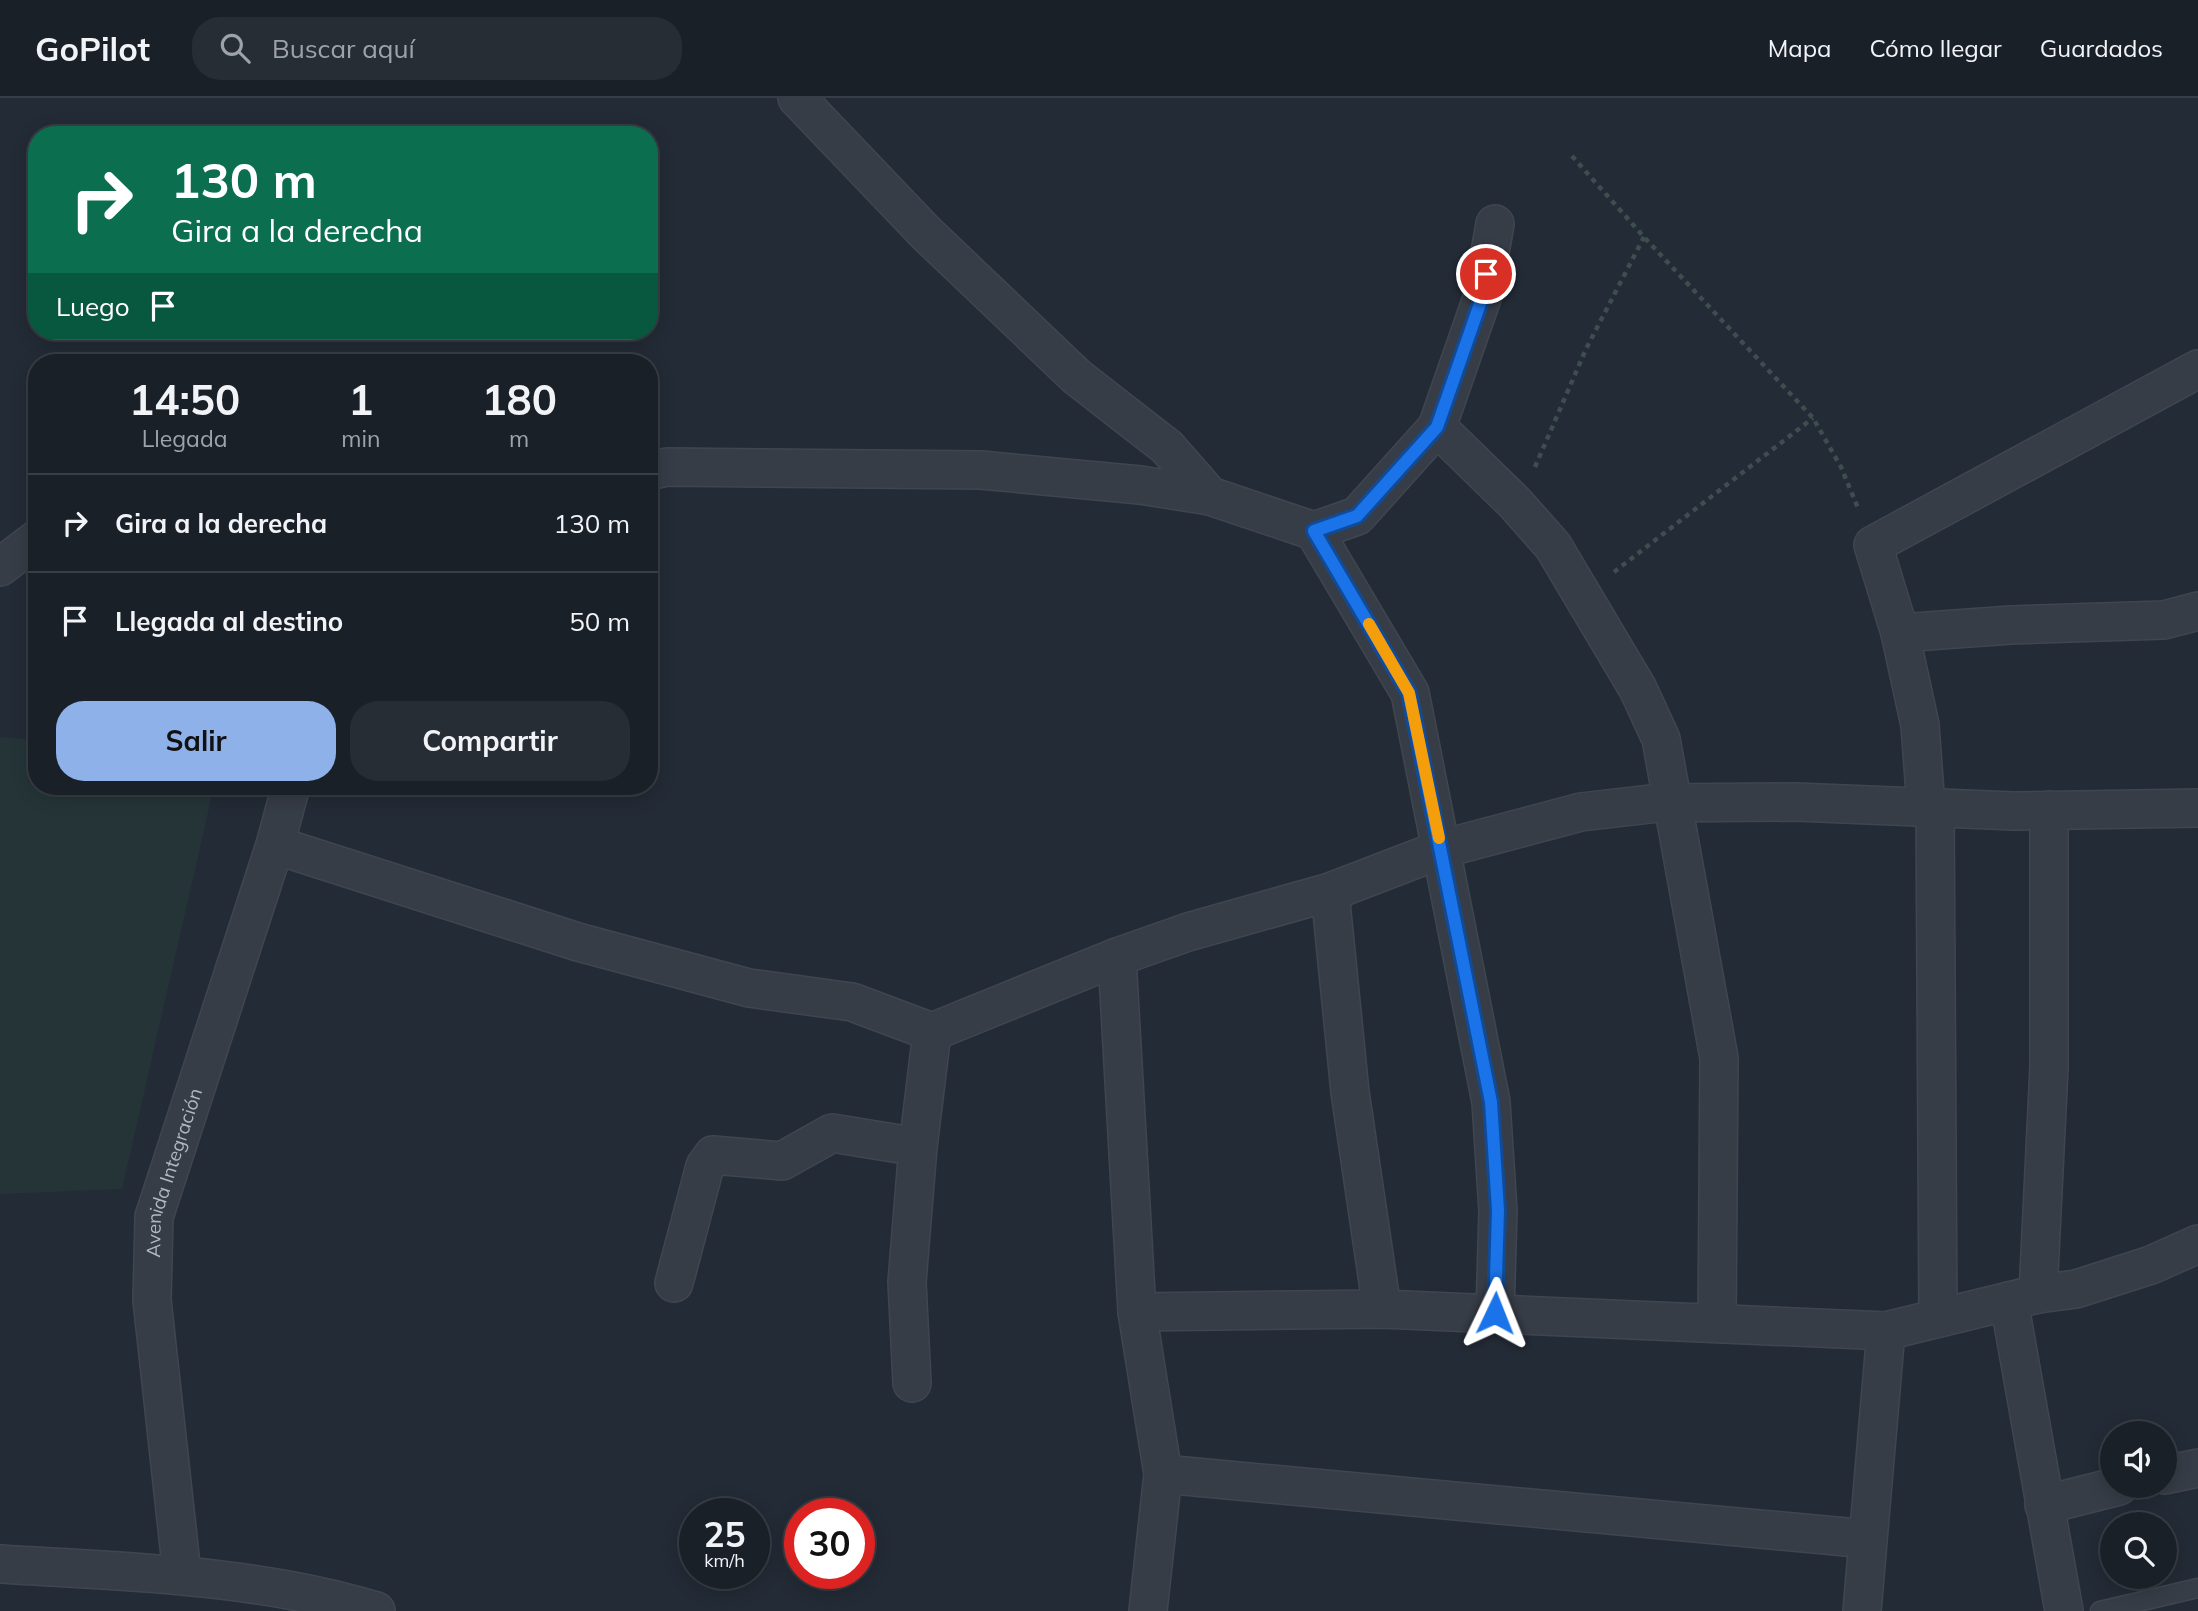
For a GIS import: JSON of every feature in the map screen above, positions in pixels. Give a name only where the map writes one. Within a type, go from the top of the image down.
[{"type":"street","points":[[797,98],[926,233],[1077,377],[1167,447],[1210,496]]},
{"type":"street","points":[[658,469],[693,467],[981,470],[1140,485],[1210,496],[1314,531],[1357,516],[1437,427],[1482,298],[1495,224]]},
{"type":"street","points":[[1938,1318],[1930,807],[1920,725],[1900,633],[1872,545],[2198,369]]},
{"type":"street","points":[[1437,427],[1516,503],[1553,546],[1638,689],[1661,739],[1719,1058],[1717,1323]]},
{"type":"street","points":[[1314,531],[1409,693],[1491,1102],[1498,1210],[1495,1313]]},
{"type":"street","points":[[0,566],[28,546]]},
{"type":"street","points":[[1900,633],[2011,625],[2164,620],[2198,611]]},
{"type":"street","name":"Avenida Integración","points":[[182,1574],[152,1300],[154,1217],[275,845],[289,795]]},
{"type":"street","points":[[275,845],[578,942],[749,988],[852,1002],[932,1032],[1117,957],[1188,932],[1330,892],[1442,849],[1581,812],[1673,803],[1796,802],[2049,810],[2198,808]]},
{"type":"street","points":[[2049,810],[2049,1067],[2024,1298],[2043,1505],[2064,1611]]},
{"type":"street","points":[[1330,892],[1350,1092],[1382,1309]]},
{"type":"street","points":[[1117,957],[1137,1312],[1163,1474],[1149,1611]]},
{"type":"street","points":[[912,1383],[907,1282],[932,1032]]},
{"type":"street","points":[[674,1283],[705,1166],[713,1155],[782,1161],[832,1133],[919,1147]]},
{"type":"street","points":[[1137,1312],[1382,1309],[1886,1331],[2024,1298],[2076,1289],[2151,1265],[2198,1244]]},
{"type":"street","points":[[1862,1611],[1886,1331]]},
{"type":"street","points":[[2177,1472],[2198,1468]]},
{"type":"street","points":[[1163,1474],[1868,1539]]},
{"type":"street","points":[[2043,1505],[2100,1491]]},
{"type":"street","points":[[0,1564],[182,1574],[339,1600],[376,1611]]},
{"type":"lane","points":[[2100,1611],[2198,1588]]},
{"type":"path","points":[[1572,156],[1813,418],[1841,467],[1872,545]]},
{"type":"path","points":[[1516,503],[1542,455],[1586,349],[1644,237]]},
{"type":"path","points":[[1582,597],[1813,418]]},
{"type":"shaded area","points":[[0,737],[28,739],[28,795],[212,795],[122,1189],[0,1194]]},
{"type":"slow traffic","points":[[1369,624],[1409,693],[1439,838]]},
{"type":"route","points":[[1486,274],[1482,298],[1437,427],[1357,516],[1314,531],[1409,693],[1491,1102],[1498,1210],[1495,1313]]}]
